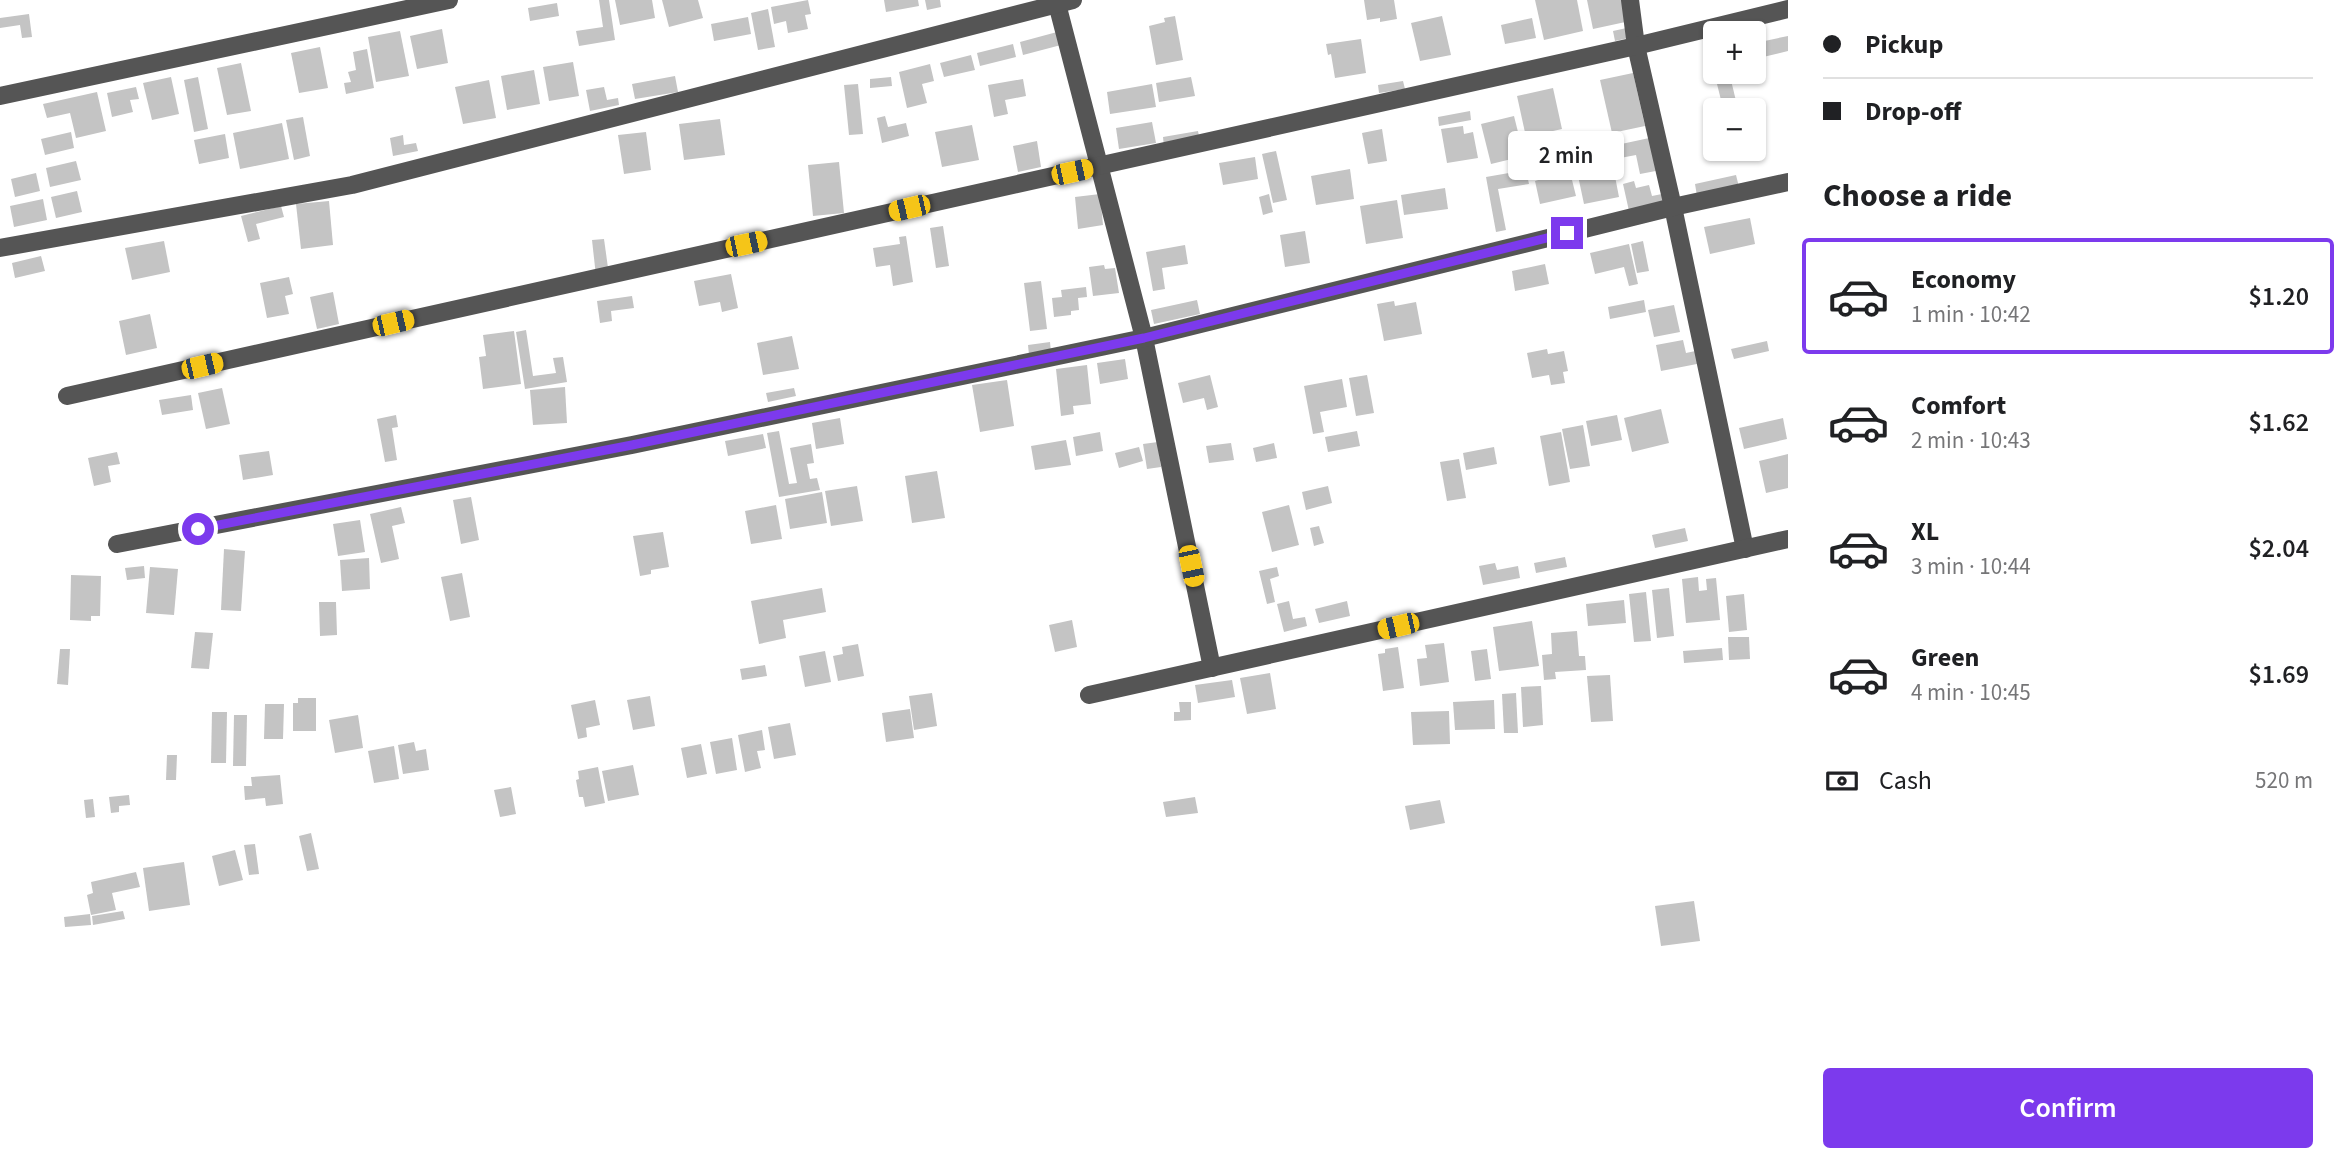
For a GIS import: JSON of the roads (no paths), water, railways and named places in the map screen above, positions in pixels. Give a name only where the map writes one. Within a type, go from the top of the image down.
[{"type":"street","points":[[0,96],[449,0]]},
{"type":"street","points":[[1630,0],[1636,46],[1745,549]]},
{"type":"street","points":[[0,248],[352,186],[1062,1],[1099,166],[1144,338],[1212,667]]},
{"type":"street","points":[[67,396],[1636,46],[1788,9]]},
{"type":"street","points":[[117,544],[632,445],[1144,338],[1673,207],[1788,182]]},
{"type":"street","points":[[1089,695],[1788,539]]}]
